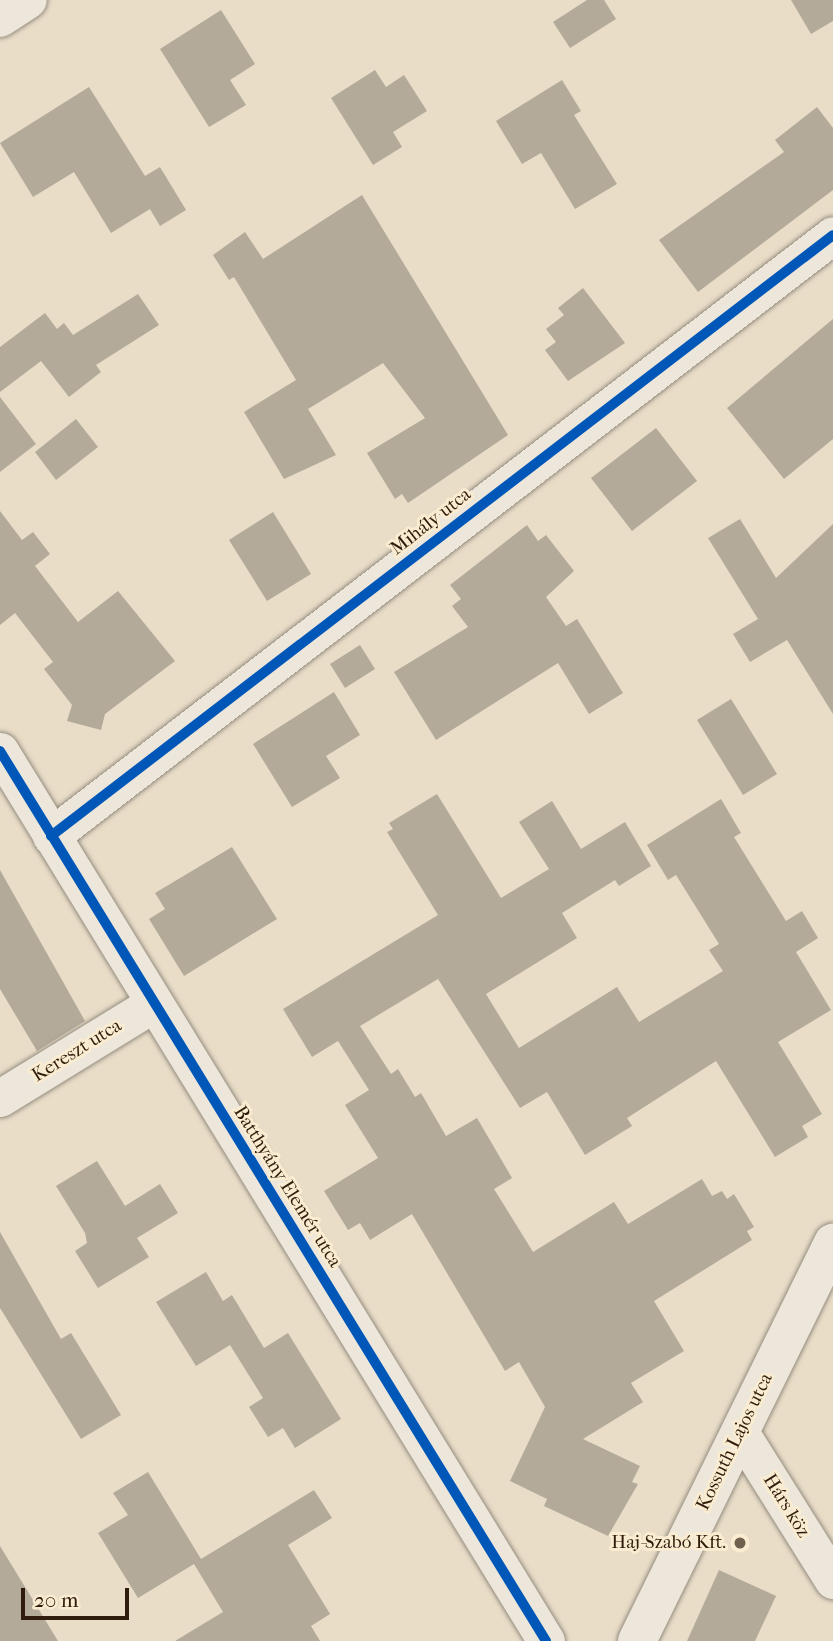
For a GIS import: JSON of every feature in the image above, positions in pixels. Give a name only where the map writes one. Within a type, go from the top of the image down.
[{"type":"street","points":[[0,18],[28,0]]},
{"type":"street","name":"Mihály utca","points":[[51,836],[833,235]]},
{"type":"street","name":"Batthyány Elemér utca","points":[[0,751],[546,1641]]},
{"type":"street","name":"Kereszt utca","points":[[0,1098],[153,1004]]},
{"type":"street","name":"Kossuth Lajos utca","points":[[637,1641],[833,1243]]},
{"type":"street","name":"Hárs köz","points":[[740,1432],[833,1580]]},
{"type":"building","points":[[587,0],[604,0],[616,19],[570,48],[553,22]]},
{"type":"building","points":[[791,0],[833,0],[833,21],[811,34]]},
{"type":"building","points":[[221,10],[255,64],[230,80],[246,105],[209,127],[160,49]]},
{"type":"building","points":[[375,70],[386,87],[404,75],[427,111],[393,132],[402,147],[373,165],[331,98]]},
{"type":"building","points":[[562,80],[581,111],[574,115],[617,184],[575,209],[541,153],[522,164],[496,121]]},
{"type":"building","points":[[89,87],[145,176],[160,167],[186,210],[160,226],[150,209],[111,233],[74,172],[33,197],[0,143]]},
{"type":"building","points":[[817,107],[833,128],[833,190],[698,292],[659,240],[784,152],[775,140]]},
{"type":"building","points":[[362,195],[508,435],[408,503],[402,494],[395,499],[367,453],[425,418],[383,363],[308,409],[336,455],[284,479],[244,412],[296,380],[234,277],[229,280],[213,255],[245,232],[263,259]]},
{"type":"building","points":[[583,288],[625,343],[568,381],[545,350],[556,342],[546,329],[564,315],[558,308]]},
{"type":"building","points":[[138,294],[159,325],[96,365],[101,372],[69,397],[41,361],[0,392],[0,347],[45,313],[57,329],[64,323],[73,335]]},
{"type":"building","points":[[833,319],[833,439],[784,479],[727,408]]},
{"type":"building","points":[[0,397],[36,444],[0,472]]},
{"type":"building","points":[[76,419],[98,447],[56,480],[35,452]]},
{"type":"building","points":[[656,428],[697,481],[632,531],[591,478]]},
{"type":"building","points":[[0,511],[22,540],[33,532],[50,554],[35,566],[78,622],[118,591],[175,661],[105,714],[101,730],[67,721],[72,705],[44,669],[53,662],[15,613],[0,625]]},
{"type":"building","points":[[273,512],[311,574],[267,601],[229,540]]},
{"type":"building","points":[[740,519],[776,578],[833,524],[833,714],[787,640],[750,662],[733,634],[758,619],[708,538]]},
{"type":"building","points":[[527,525],[538,541],[546,535],[574,571],[546,597],[566,626],[577,619],[623,693],[589,714],[558,663],[436,740],[394,672],[468,627],[452,606],[461,599],[450,585]]},
{"type":"building","points":[[360,645],[375,669],[345,688],[330,664]]},
{"type":"building","points":[[334,692],[360,735],[326,756],[340,778],[292,807],[253,744]]},
{"type":"building","points":[[731,699],[777,774],[743,795],[697,720]]},
{"type":"building","points":[[437,794],[501,898],[549,869],[519,822],[552,801],[581,849],[625,822],[651,866],[619,886],[615,880],[562,913],[577,938],[486,994],[519,1048],[617,987],[639,1022],[723,971],[709,950],[719,944],[676,875],[668,880],[647,845],[721,799],[741,833],[734,837],[786,921],[802,911],[818,938],[796,952],[831,1010],[778,1042],[822,1114],[802,1126],[808,1137],[775,1157],[716,1061],[627,1118],[632,1126],[585,1155],[547,1092],[520,1108],[438,979],[360,1026],[391,1074],[398,1069],[415,1097],[421,1093],[446,1136],[477,1118],[512,1178],[494,1189],[533,1252],[614,1202],[628,1224],[702,1179],[712,1196],[722,1191],[727,1199],[734,1194],[754,1227],[747,1231],[752,1240],[654,1301],[684,1351],[631,1383],[643,1402],[583,1439],[640,1466],[632,1482],[638,1484],[608,1536],[544,1506],[547,1499],[510,1481],[545,1407],[519,1362],[505,1371],[412,1214],[370,1240],[360,1223],[348,1230],[324,1191],[378,1158],[345,1105],[369,1090],[338,1041],[312,1057],[283,1009],[438,915],[387,832],[393,829],[389,823]]},
{"type":"building","points":[[232,847],[277,919],[184,976],[149,919],[165,909],[155,893]]},
{"type":"building","points":[[0,870],[85,1021],[37,1051],[0,989]]},
{"type":"building","points":[[97,1161],[125,1206],[160,1184],[178,1213],[137,1238],[149,1257],[98,1288],[75,1251],[87,1243],[85,1233],[56,1186]]},
{"type":"building","points":[[0,1232],[61,1339],[71,1333],[121,1415],[81,1439],[0,1308]]},
{"type":"building","points":[[206,1272],[223,1301],[232,1295],[264,1348],[288,1333],[341,1419],[295,1448],[283,1428],[268,1437],[249,1407],[263,1398],[230,1345],[196,1366],[156,1302]]},
{"type":"building","points":[[148,1472],[201,1559],[314,1490],[332,1518],[288,1545],[330,1614],[311,1626],[320,1641],[175,1641],[223,1612],[194,1564],[138,1598],[98,1533],[128,1515],[113,1493]]},
{"type":"building","points":[[0,1546],[58,1641],[0,1641]]},
{"type":"building","points":[[719,1570],[776,1596],[755,1641],[687,1641]]},
{"type":"cycle path","points":[[51,836],[833,235]]},
{"type":"cycle path","points":[[0,751],[546,1641]]},
{"type":"place","name":"Haj-Szabó Kft.","points":[[740,1543]]}]
